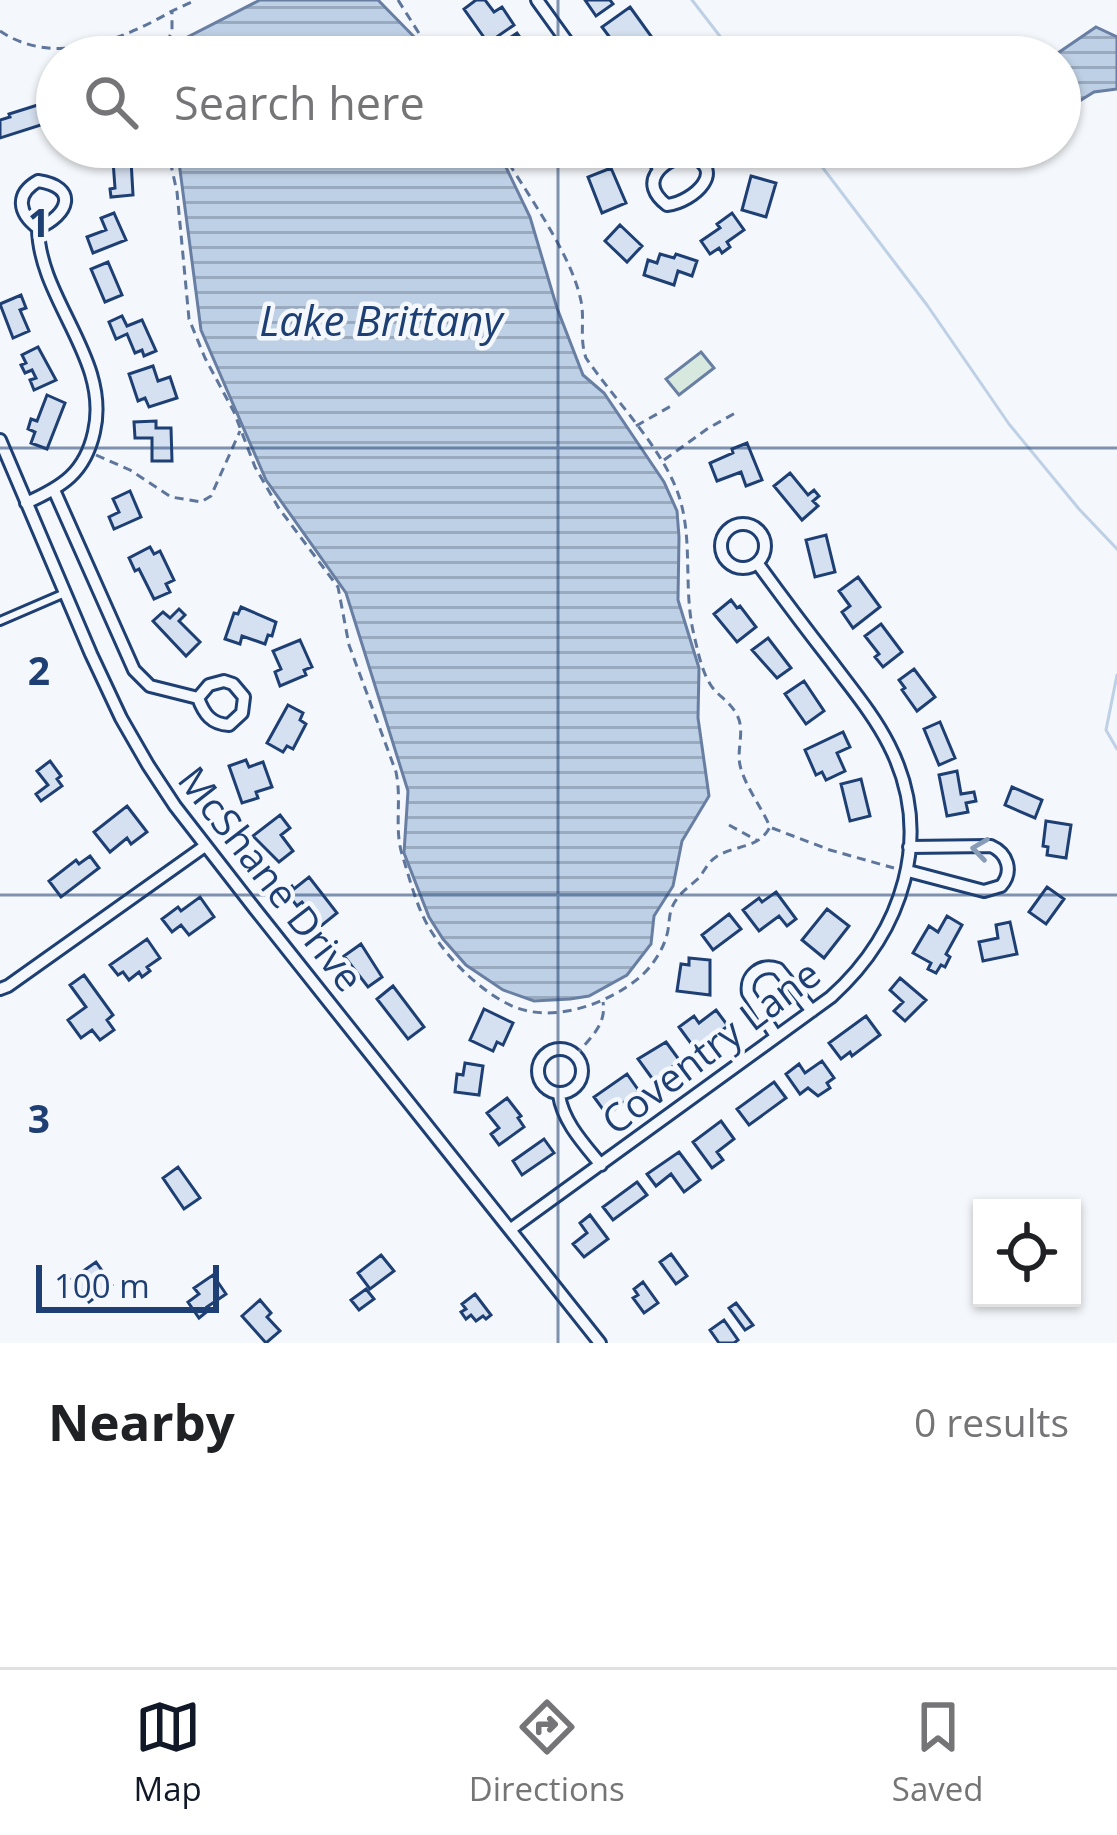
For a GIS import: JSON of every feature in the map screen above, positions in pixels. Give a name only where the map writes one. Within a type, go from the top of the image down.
[{"type":"street","points":[[537,0],[563,36]]},
{"type":"street","points":[[659,168],[654,189],[667,205],[676,205],[703,187],[708,175],[705,168]]},
{"type":"street","points":[[26,502],[72,476],[88,451],[98,413],[90,371],[42,257],[38,228],[21,207],[21,197],[38,181],[60,190],[65,204],[58,218],[38,228]]},
{"type":"street","name":"McShane Drive","points":[[0,440],[134,741],[175,806],[600,1343]]},
{"type":"street","points":[[54,490],[134,670],[151,686],[198,698]]},
{"type":"street","points":[[743,524],[758,529],[765,553],[758,565],[746,568],[727,561],[720,548],[728,531],[743,524]]},
{"type":"street","name":"Coventry Lane","points":[[512,1229],[812,1011],[869,958],[891,920],[908,871],[904,784],[887,742],[851,688],[758,565]]},
{"type":"street","points":[[224,681],[239,689],[244,706],[236,719],[221,724],[202,711],[198,698],[209,685],[224,681]]},
{"type":"street","points":[[0,989],[205,846]]},
{"type":"street","points":[[908,871],[984,890],[1001,886],[1008,874],[1003,854],[991,846],[909,847]]},
{"type":"street","points":[[776,1036],[748,993],[756,971],[771,966],[778,969],[812,1011]]},
{"type":"street","points":[[562,1049],[575,1056],[583,1067],[579,1082],[566,1094],[552,1093],[540,1080],[538,1064],[552,1051],[562,1049]]},
{"type":"street","points":[[559,1095],[570,1124],[601,1165]]},
{"type":"lane","points":[[0,621],[65,593]]},
{"type":"path","points":[[124,36],[196,0]]},
{"type":"path","points":[[398,0],[421,36]]},
{"type":"path","points":[[170,36],[172,11]]},
{"type":"path","points":[[0,31],[36,46]]},
{"type":"path","points":[[172,168],[189,319],[255,467],[278,507],[338,587],[349,644],[396,772],[398,838],[422,913],[433,934],[476,982],[513,1006],[538,1012],[603,1001],[652,964],[665,943],[675,900],[712,859],[758,841],[770,827]]},
{"type":"path","points":[[511,168],[560,248],[581,300],[581,343],[586,358],[674,483],[688,530],[693,633],[712,687],[736,710],[741,726],[741,771],[770,827],[830,850],[908,871]]},
{"type":"path","points":[[636,426],[671,406]]},
{"type":"path","points":[[662,461],[737,412]]},
{"type":"path","points":[[88,451],[130,470],[171,497],[201,502],[211,496],[241,430]]},
{"type":"path","points":[[729,825],[758,841]]},
{"type":"path","points":[[575,1056],[601,1025],[603,1001]]},
{"type":"shaded area","points":[[701,352],[714,368],[679,395],[666,379]]},
{"type":"water","points":[[260,0],[378,0],[413,36],[190,36]]},
{"type":"water","points":[[1096,27],[1117,37],[1117,89],[1094,92],[1081,100],[1081,37]]},
{"type":"water","name":"Lake Brittany","points":[[180,168],[506,168],[530,217],[583,375],[604,393],[664,482],[677,511],[678,600],[699,668],[698,718],[709,796],[682,841],[673,886],[654,916],[651,944],[627,975],[589,996],[534,1001],[503,990],[466,965],[443,939],[429,917],[404,853],[408,791],[346,593],[266,480],[201,330]]},
{"type":"building","points":[[485,0],[494,12],[502,7],[514,25],[498,36],[483,36],[464,9]]},
{"type":"building","points":[[585,0],[610,0],[613,4],[596,16]]},
{"type":"building","points":[[630,7],[651,36],[609,36],[602,27]]},
{"type":"building","points":[[36,106],[36,127],[0,138],[0,120]]},
{"type":"building","points":[[114,168],[131,168],[133,195],[111,197],[110,189],[115,188]]},
{"type":"building","points":[[611,168],[626,203],[602,213],[588,177]]},
{"type":"building","points":[[751,176],[776,183],[766,217],[742,210]]},
{"type":"building","points":[[114,213],[126,240],[93,253],[87,237],[106,230],[101,218]]},
{"type":"building","points":[[732,213],[744,230],[727,242],[730,247],[722,253],[719,248],[710,254],[701,241]]},
{"type":"building","points":[[620,225],[642,246],[627,262],[605,241]]},
{"type":"building","points":[[660,254],[697,261],[692,276],[678,271],[674,285],[644,275],[648,260],[657,263]]},
{"type":"building","points":[[108,262],[122,295],[105,302],[91,269]]},
{"type":"building","points":[[21,295],[26,308],[20,310],[29,331],[13,338],[0,304]]},
{"type":"building","points":[[122,316],[127,326],[142,320],[156,351],[144,356],[142,350],[135,353],[127,334],[116,339],[109,322]]},
{"type":"building","points":[[38,347],[56,380],[34,390],[32,370],[25,373],[21,365],[26,363],[22,355]]},
{"type":"building","points":[[153,366],[158,381],[170,377],[177,398],[149,407],[145,398],[138,401],[129,374]]},
{"type":"building","points":[[47,395],[65,403],[47,449],[31,443],[35,432],[28,429],[31,419],[37,421]]},
{"type":"building","points":[[156,421],[156,428],[171,428],[172,461],[152,461],[152,438],[135,438],[134,422]]},
{"type":"building","points":[[747,443],[762,480],[746,486],[741,472],[717,481],[710,463]]},
{"type":"building","points":[[790,473],[808,495],[814,490],[819,496],[813,501],[818,506],[802,520],[774,486]]},
{"type":"building","points":[[130,491],[141,517],[114,529],[109,517],[119,512],[113,499]]},
{"type":"building","points":[[826,535],[835,572],[815,577],[806,540]]},
{"type":"building","points":[[150,547],[154,554],[160,551],[174,580],[166,584],[170,592],[154,599],[129,558]]},
{"type":"building","points":[[858,577],[880,607],[853,628],[842,612],[850,606],[839,591]]},
{"type":"building","points":[[731,600],[756,627],[737,642],[714,614]]},
{"type":"building","points":[[241,607],[276,622],[265,644],[242,636],[240,644],[225,639]]},
{"type":"building","points":[[179,609],[185,615],[179,621],[200,642],[186,656],[153,621],[163,612],[170,618]]},
{"type":"building","points":[[881,624],[902,652],[883,667],[865,636]]},
{"type":"building","points":[[768,638],[791,668],[777,678],[752,650]]},
{"type":"building","points":[[300,640],[312,667],[304,670],[306,675],[280,686],[275,672],[281,669],[273,651]]},
{"type":"building","points":[[914,669],[935,697],[917,711],[899,680]]},
{"type":"building","points":[[804,681],[824,711],[806,724],[785,694]]},
{"type":"building","points":[[288,705],[303,713],[300,720],[306,724],[293,749],[287,746],[283,752],[267,743]]},
{"type":"building","points":[[940,722],[955,758],[939,765],[924,729]]},
{"type":"building","points":[[843,732],[850,747],[837,753],[845,771],[826,780],[822,772],[816,775],[805,750]]},
{"type":"building","points":[[246,760],[249,767],[263,762],[272,787],[242,803],[229,766]]},
{"type":"building","points":[[50,761],[62,786],[41,801],[36,794],[48,785],[37,771]]},
{"type":"building","points":[[957,771],[961,794],[974,792],[976,801],[966,803],[968,812],[947,816],[939,775]]},
{"type":"building","points":[[861,779],[870,816],[850,821],[841,784]]},
{"type":"building","points":[[1012,787],[1042,800],[1035,818],[1005,805]]},
{"type":"building","points":[[127,806],[147,832],[131,844],[127,838],[110,852],[94,832]]},
{"type":"building","points":[[280,815],[290,828],[281,835],[293,851],[279,862],[253,836]]},
{"type":"building","points":[[1046,821],[1071,825],[1066,858],[1047,855],[1048,847],[1043,846]]},
{"type":"building","points":[[90,856],[99,868],[61,897],[49,881],[76,860],[79,864]]},
{"type":"building","points":[[309,877],[337,913],[321,926],[302,902],[297,906],[286,892]]},
{"type":"building","points":[[1047,887],[1064,899],[1046,924],[1029,912]]},
{"type":"building","points":[[776,892],[796,919],[787,926],[779,916],[759,931],[743,910]]},
{"type":"building","points":[[200,897],[214,917],[189,935],[181,925],[172,932],[162,919]]},
{"type":"building","points":[[827,909],[849,926],[824,958],[802,940]]},
{"type":"building","points":[[729,914],[741,929],[713,950],[702,935]]},
{"type":"building","points":[[947,916],[962,925],[946,954],[950,957],[945,967],[941,965],[936,973],[928,969],[931,963],[913,953],[929,926],[938,932]]},
{"type":"building","points":[[1010,922],[1017,954],[983,961],[979,942],[998,938],[996,925]]},
{"type":"building","points":[[147,939],[160,958],[147,967],[150,971],[129,980],[123,972],[118,975],[110,965]]},
{"type":"building","points":[[361,944],[382,977],[368,987],[344,956]]},
{"type":"building","points":[[689,958],[710,960],[710,995],[677,991],[681,964],[689,965]]},
{"type":"building","points":[[84,975],[113,1015],[107,1020],[114,1030],[100,1040],[92,1030],[81,1038],[68,1020],[86,1007],[70,985]]},
{"type":"building","points":[[900,978],[926,1000],[905,1021],[894,1011],[903,1002],[890,990]]},
{"type":"building","points":[[393,986],[424,1027],[408,1039],[377,999]]},
{"type":"building","points":[[484,1009],[513,1023],[503,1045],[497,1042],[493,1051],[470,1040]]},
{"type":"building","points":[[716,1010],[728,1026],[695,1049],[679,1027],[694,1016],[699,1023]]},
{"type":"building","points":[[866,1016],[880,1035],[841,1059],[829,1043]]},
{"type":"building","points":[[666,1042],[680,1061],[654,1081],[638,1059]]},
{"type":"building","points":[[822,1061],[834,1078],[827,1083],[830,1088],[818,1096],[808,1088],[800,1094],[786,1074],[799,1064],[805,1073]]},
{"type":"building","points":[[465,1063],[483,1066],[479,1095],[455,1092],[457,1074],[463,1075]]},
{"type":"building","points":[[627,1074],[639,1091],[607,1115],[594,1097]]},
{"type":"building","points":[[774,1082],[786,1098],[749,1125],[737,1109]]},
{"type":"building","points":[[507,1098],[524,1127],[499,1145],[491,1134],[499,1128],[487,1113]]},
{"type":"building","points":[[721,1121],[734,1139],[717,1152],[723,1160],[712,1168],[693,1142]]},
{"type":"building","points":[[544,1139],[554,1153],[522,1175],[513,1161]]},
{"type":"building","points":[[679,1152],[700,1180],[684,1192],[671,1174],[656,1186],[647,1174]]},
{"type":"building","points":[[178,1167],[200,1198],[184,1209],[163,1178]]},
{"type":"building","points":[[637,1182],[647,1195],[613,1220],[603,1207]]},
{"type":"building","points":[[590,1215],[608,1239],[584,1257],[573,1244],[587,1233],[580,1223]]},
{"type":"building","points":[[671,1254],[687,1276],[676,1284],[660,1262]]},
{"type":"building","points":[[381,1255],[394,1271],[370,1289],[358,1273]]},
{"type":"building","points":[[96,1262],[112,1285],[89,1302],[72,1279]]},
{"type":"building","points":[[213,1275],[226,1294],[199,1318],[188,1302],[199,1294],[194,1288]]},
{"type":"building","points":[[643,1282],[658,1303],[644,1313],[633,1298],[638,1295],[634,1289]]},
{"type":"building","points":[[366,1289],[374,1299],[359,1310],[351,1300]]},
{"type":"building","points":[[475,1294],[491,1315],[486,1319],[476,1321],[471,1315],[466,1319],[461,1312],[466,1309],[462,1304]]},
{"type":"building","points":[[260,1300],[280,1331],[266,1343],[242,1316]]},
{"type":"building","points":[[736,1303],[753,1325],[745,1330],[729,1308]]},
{"type":"building","points":[[724,1320],[738,1340],[734,1343],[719,1343],[710,1330]]},
{"type":"waterway","points":[[692,0],[720,36]]},
{"type":"waterway","points":[[823,168],[927,305],[1009,424],[1117,549]]},
{"type":"waterway","points":[[1117,675],[1106,730],[1117,749]]}]
